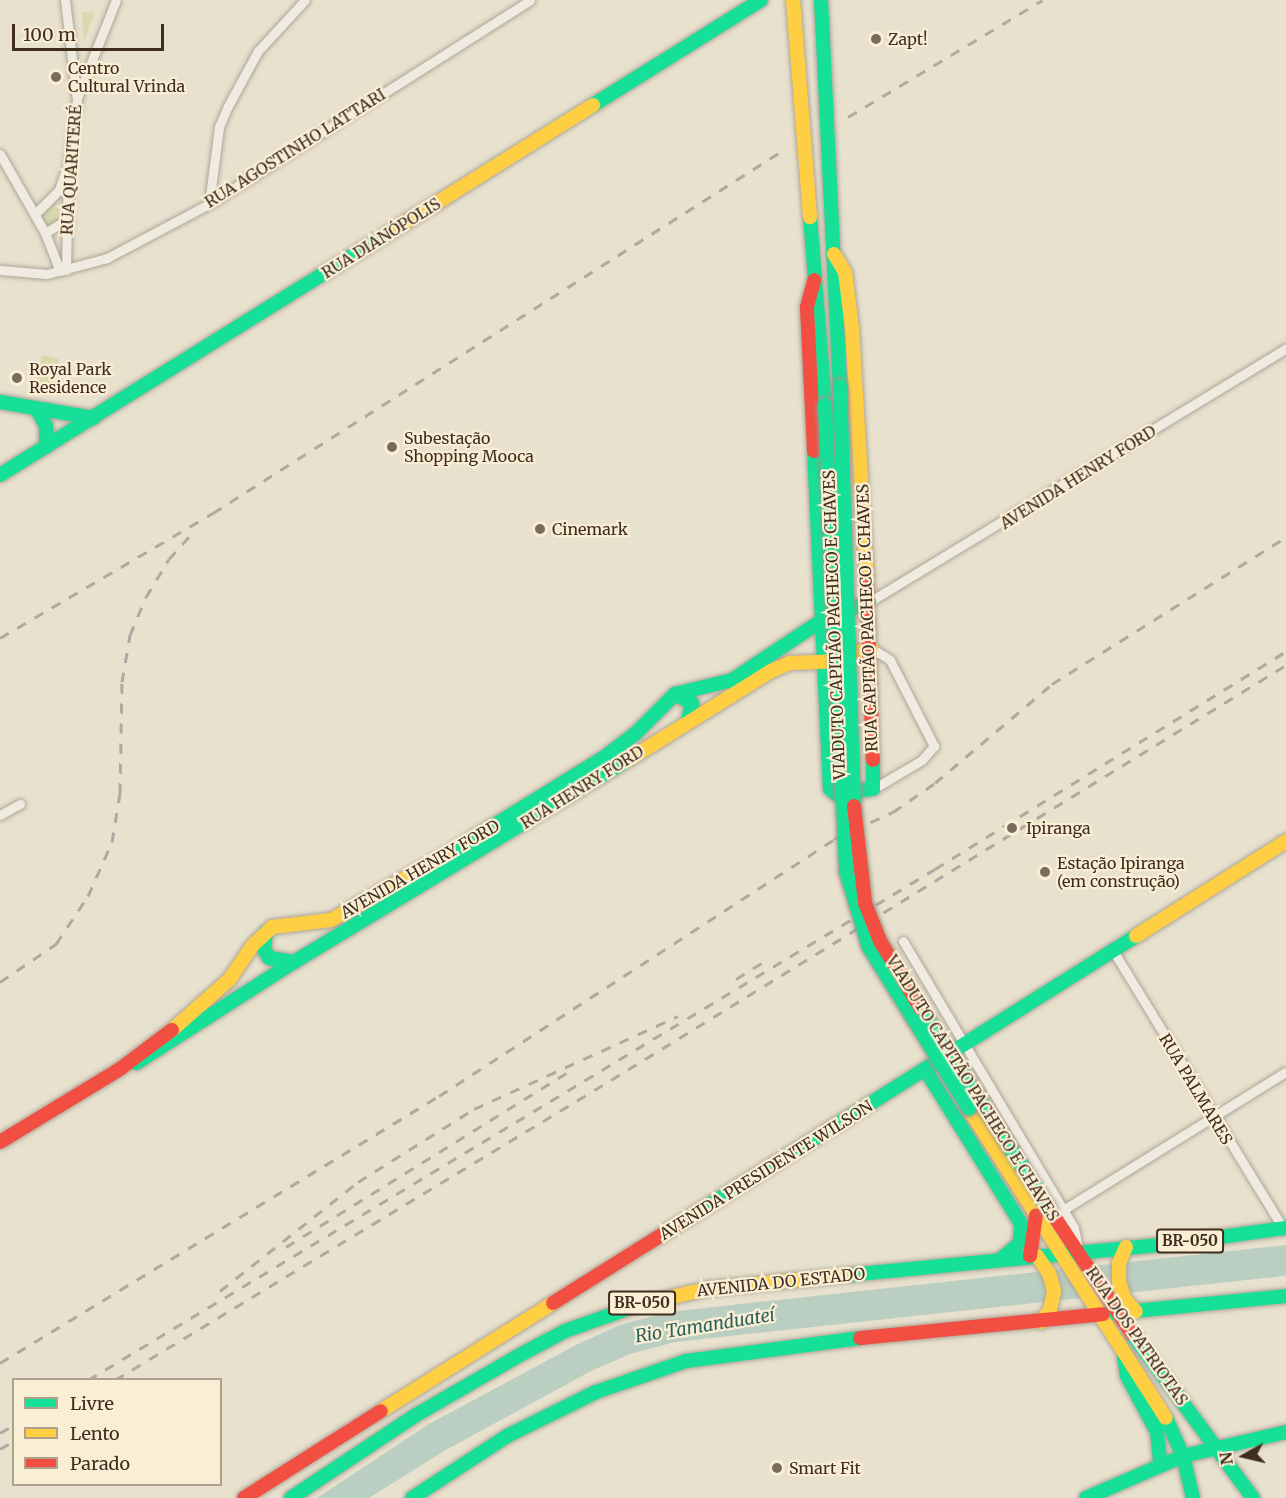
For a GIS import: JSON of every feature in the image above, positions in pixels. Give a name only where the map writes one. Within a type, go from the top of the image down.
[{"type":"main road","name":"RUA DIANÓPOLIS","points":[[0,475],[761,0]]},
{"type":"main road","points":[[793,0],[814,273],[807,307],[820,621],[830,791],[836,794],[873,789]]},
{"type":"main road","points":[[815,0],[819,20]]},
{"type":"main road","name":"RUA CAPITÃO PACHECO E CHAVES","points":[[821,0],[819,20],[834,254],[852,328],[869,603],[873,789]]},
{"type":"main road","points":[[802,112],[814,110],[825,116]]},
{"type":"main road","points":[[814,273],[823,291],[843,298]]},
{"type":"main road","name":"VIADUTO CAPITÃO PACHECO E CHAVES","points":[[814,273],[825,405],[843,840],[855,909],[886,980],[1035,1215],[1062,1253]]},
{"type":"main road","name":"RUA CAPITÃO PACHECO E CHAVES","points":[[840,385],[843,298]]},
{"type":"main road","points":[[840,385],[852,328]]},
{"type":"main road","name":"VIADUTO CAPITÃO PACHECO E CHAVES","points":[[840,385],[855,833],[865,903],[880,941],[939,1040],[1056,1210],[1078,1251]]},
{"type":"main road","points":[[0,402],[38,411],[94,418]]},
{"type":"main road","points":[[38,411],[46,426],[46,447]]},
{"type":"main road","points":[[675,694],[738,678],[820,621],[869,603]]},
{"type":"main road","name":"RUA HENRY FORD","points":[[120,1069],[204,1023],[294,962],[458,865],[781,665],[824,662],[871,648]]},
{"type":"main road","points":[[675,694],[692,703],[688,721]]},
{"type":"main road","name":"AVENIDA HENRY FORD","points":[[266,932],[281,924],[337,918],[408,880],[603,758],[635,734],[675,694]]},
{"type":"main road","name":"AVENIDA PRESIDENTE WILSON","points":[[244,1498],[1286,841]]},
{"type":"main road","points":[[266,932],[264,949],[269,958],[294,962]]},
{"type":"main road","points":[[0,1142],[120,1069],[216,994],[266,932]]},
{"type":"main road","points":[[925,1069],[1021,1224],[1020,1243],[1001,1259]]},
{"type":"main road","points":[[1035,1215],[1033,1256],[1049,1273],[1054,1291],[1048,1312],[1041,1322]]},
{"type":"main road","name":"AVENIDA DO ESTADO","points":[[291,1498],[416,1415],[518,1356],[612,1311],[686,1292],[1126,1248],[1284,1228]]},
{"type":"main road","points":[[1126,1248],[1119,1263],[1119,1281],[1126,1303],[1136,1312]]},
{"type":"main road","name":"RUA DOS PATRIOTAS","points":[[1078,1251],[1118,1314],[1253,1498]]},
{"type":"main road","name":"RUA DOS PATRIOTAS","points":[[1062,1253],[1100,1316],[1163,1411],[1183,1456],[1193,1498]]},
{"type":"main road","points":[[412,1498],[507,1436],[596,1392],[663,1366],[811,1342],[1041,1322],[1286,1296]]},
{"type":"main road","points":[[1123,1351],[1127,1376],[1157,1432],[1160,1463]]},
{"type":"main road","points":[[1086,1498],[1160,1463],[1286,1432]]},
{"type":"street","name":"RUA QUARITERÉ","points":[[63,270],[68,165],[76,100],[65,0]]},
{"type":"street","points":[[76,100],[116,0]]},
{"type":"street","points":[[209,204],[217,136],[228,106],[258,51],[305,0]]},
{"type":"street","name":"RUA AGOSTINHO LATTARI","points":[[0,270],[35,275],[107,258],[209,204],[523,2],[530,0]]},
{"type":"street","points":[[0,154],[35,214],[63,270]]},
{"type":"street","points":[[35,214],[59,190],[68,165]]},
{"type":"street","points":[[45,233],[66,220]]},
{"type":"street","name":"AVENIDA HENRY FORD","points":[[869,603],[1286,348]]},
{"type":"street","points":[[871,648],[890,660],[934,746],[922,760],[873,789]]},
{"type":"street","points":[[0,815],[20,804]]},
{"type":"street","points":[[903,941],[1056,1210],[1286,1072]]},
{"type":"street","name":"RUA PALMARES","points":[[1112,949],[1212,1118],[1284,1228]]},
{"type":"green space","points":[[82,12],[94,13],[84,43]]},
{"type":"green space","points":[[54,203],[60,208],[62,220],[46,230],[39,214],[43,205]]},
{"type":"green space","points":[[42,355],[59,359],[50,394],[34,390]]},
{"type":"water","name":"Rio Tamanduateí","points":[[1286,1245],[1286,1275],[1283,1276],[675,1342],[630,1354],[591,1371],[444,1451],[369,1498],[317,1498],[429,1424],[578,1344],[620,1325],[668,1312]]},
{"type":"railway","points":[[848,117],[1043,0]]},
{"type":"railway","points":[[0,638],[213,513],[785,149]]},
{"type":"railway","points":[[0,982],[56,944],[88,896],[112,842],[120,793],[122,682],[130,635],[146,597],[169,559],[196,529]]},
{"type":"railway","points":[[0,1363],[439,1096],[834,839],[893,812],[935,783],[1052,684],[1286,537]]},
{"type":"railway","points":[[91,1378],[935,869],[1286,651]]},
{"type":"railway","points":[[118,1378],[611,1080],[1286,665]]},
{"type":"railway","points":[[736,979],[767,960]]},
{"type":"railway","points":[[220,1291],[358,1182],[474,1109],[678,1016]]},
{"type":"railway","points":[[286,1247],[567,1073]]},
{"type":"railway","points":[[0,1433],[12,1426]]},
{"type":"railway","points":[[0,1449],[12,1442]]},
{"type":"traffic: fast","points":[[593,105],[761,0]]},
{"type":"traffic: fast","points":[[821,0],[840,386]]},
{"type":"traffic: fast","points":[[810,217],[825,405]]},
{"type":"traffic: fast","points":[[0,475],[398,227]]},
{"type":"traffic: fast","points":[[840,386],[854,806]]},
{"type":"traffic: fast","points":[[0,402],[94,418]]},
{"type":"traffic: fast","points":[[825,405],[846,871],[869,947],[969,1109]]},
{"type":"traffic: fast","points":[[38,411],[46,426],[46,447]]},
{"type":"traffic: fast","points":[[814,451],[830,789],[836,794],[873,789],[873,760]]},
{"type":"traffic: fast","points":[[448,854],[603,758],[635,734],[675,694],[732,680],[821,621],[869,602]]},
{"type":"traffic: fast","points":[[675,694],[692,703],[688,721]]},
{"type":"traffic: fast","points":[[136,1063],[294,962],[628,760]]},
{"type":"traffic: fast","points":[[266,932],[264,949],[269,958],[294,962]]},
{"type":"traffic: fast","points":[[690,1217],[1136,936]]},
{"type":"traffic: fast","points":[[921,1009],[1050,1210]]},
{"type":"traffic: fast","points":[[925,1069],[1021,1224],[1020,1243],[1001,1259]]},
{"type":"traffic: fast","points":[[848,1275],[1170,1244],[1286,1228]]},
{"type":"traffic: fast","points":[[1103,1314],[1286,1296]]},
{"type":"traffic: fast","points":[[291,1498],[416,1415],[518,1356],[565,1331],[641,1304]]},
{"type":"traffic: fast","points":[[1132,1334],[1253,1498]]},
{"type":"traffic: fast","points":[[412,1498],[507,1436],[596,1392],[686,1361],[860,1338]]},
{"type":"traffic: fast","points":[[1124,1357],[1127,1376],[1157,1432],[1160,1463]]},
{"type":"traffic: fast","points":[[1166,1418],[1183,1456],[1193,1498]]},
{"type":"traffic: fast","points":[[1086,1498],[1183,1456],[1286,1432]]},
{"type":"traffic: slow","points":[[793,0],[810,217]]},
{"type":"traffic: slow","points":[[398,227],[593,105]]},
{"type":"traffic: slow","points":[[834,254],[845,272],[852,328],[867,583]]},
{"type":"traffic: slow","points":[[628,760],[771,671],[790,663],[824,662],[871,648]]},
{"type":"traffic: slow","points":[[1136,936],[1286,841]]},
{"type":"traffic: slow","points":[[172,1030],[229,980],[253,945],[272,927],[331,920],[448,854]]},
{"type":"traffic: slow","points":[[969,1109],[1166,1418]]},
{"type":"traffic: slow","points":[[1126,1247],[1119,1263],[1119,1281],[1124,1298],[1136,1312]]},
{"type":"traffic: slow","points":[[1037,1256],[1049,1273],[1054,1291],[1050,1310],[1041,1322]]},
{"type":"traffic: slow","points":[[641,1304],[707,1289],[848,1275]]},
{"type":"traffic: slow","points":[[381,1411],[553,1303]]},
{"type":"traffic: jam","points":[[814,280],[807,307],[814,451]]},
{"type":"traffic: jam","points":[[867,583],[873,760]]},
{"type":"traffic: jam","points":[[854,806],[865,903],[880,941],[921,1009]]},
{"type":"traffic: jam","points":[[0,1142],[120,1069],[172,1030]]},
{"type":"traffic: jam","points":[[1050,1210],[1132,1334]]},
{"type":"traffic: jam","points":[[1030,1256],[1036,1215]]},
{"type":"traffic: jam","points":[[553,1303],[690,1217]]},
{"type":"traffic: jam","points":[[860,1338],[1103,1314]]},
{"type":"traffic: jam","points":[[244,1498],[381,1411]]},
{"type":"place","name":"Zapt!","points":[[876,39]]},
{"type":"place","name":"Centro Cultural Vrinda","points":[[56,77]]},
{"type":"place","name":"Royal Park Residence","points":[[17,378]]},
{"type":"place","name":"Subestação Shopping Mooca","points":[[392,447]]},
{"type":"place","name":"Cinemark","points":[[540,529]]},
{"type":"place","name":"Ipiranga","points":[[1012,828]]},
{"type":"place","name":"Estação Ipiranga (em construção)","points":[[1045,872]]},
{"type":"place","name":"Smart Fit","points":[[777,1468]]}]
